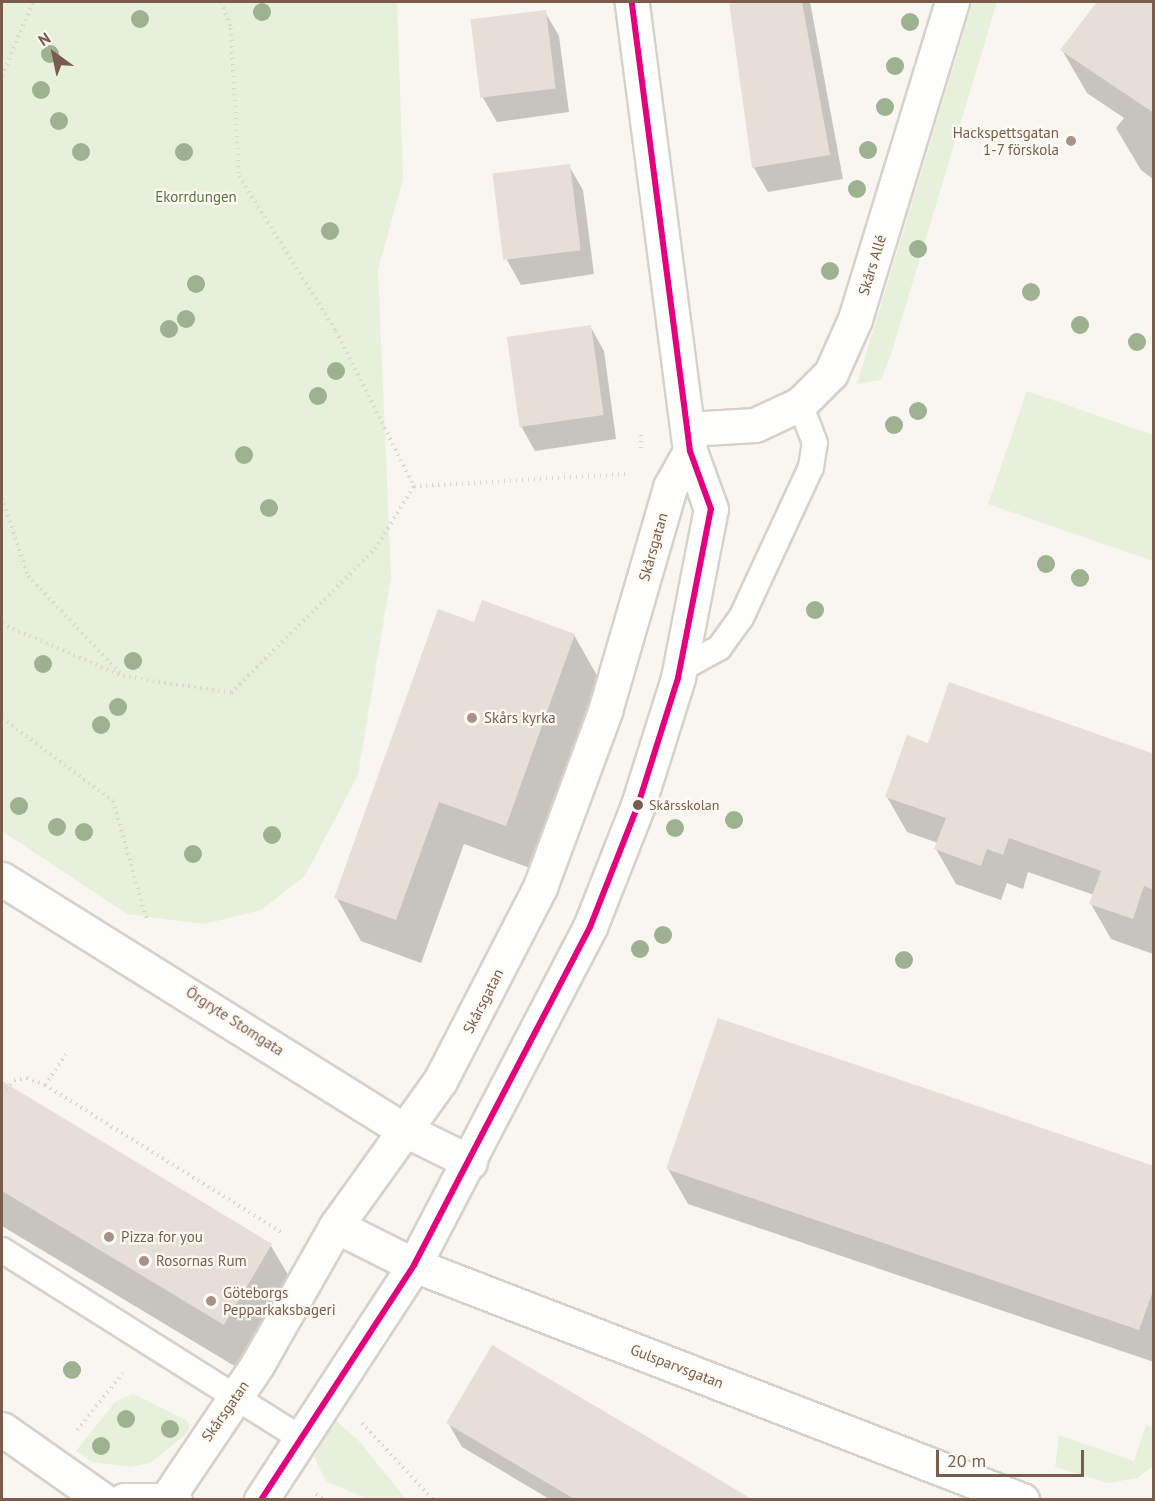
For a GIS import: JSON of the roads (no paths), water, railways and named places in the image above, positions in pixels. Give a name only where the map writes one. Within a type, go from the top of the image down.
[{"type":"street","points":[[261,1500],[299,1437],[414,1264],[470,1162],[590,927],[638,805],[679,670],[711,509],[689,440],[632,2]]},
{"type":"street","name":"Skårs Allé","points":[[689,440],[755,425],[801,404],[831,373],[855,319],[952,2]]},
{"type":"street","name":"Skårsgatan","points":[[172,1498],[336,1226],[401,1128],[440,1081],[540,888],[605,711],[670,487],[689,440]]},
{"type":"street","name":"Örgryte Stomgata","points":[[2,879],[162,975],[401,1128],[470,1162]]},
{"type":"street","name":"Gulsparvsgatan","points":[[336,1226],[414,1264],[1022,1500]]},
{"type":"street","points":[[2,1429],[103,1500]]},
{"type":"street","points":[[124,1500],[172,1498]]},
{"type":"lane","points":[[679,670],[719,648],[741,618],[806,478],[815,443],[801,404]]},
{"type":"lane","points":[[2,1251],[299,1437]]},
{"type":"place","name":"Hackspettsgatan 1-7 förskola","points":[[1071,141]]},
{"type":"place","name":"Skårs kyrka","points":[[472,718]]},
{"type":"place","name":"Skårsskolan","points":[[638,805]]},
{"type":"place","name":"Pizza for you","points":[[109,1237]]},
{"type":"place","name":"Rosornas Rum","points":[[144,1261]]},
{"type":"place","name":"Göteborgs Pepparkaksbageri","points":[[211,1301]]},
{"type":"park label","name":"Ekorrdungen","points":[[196,197]]}]
